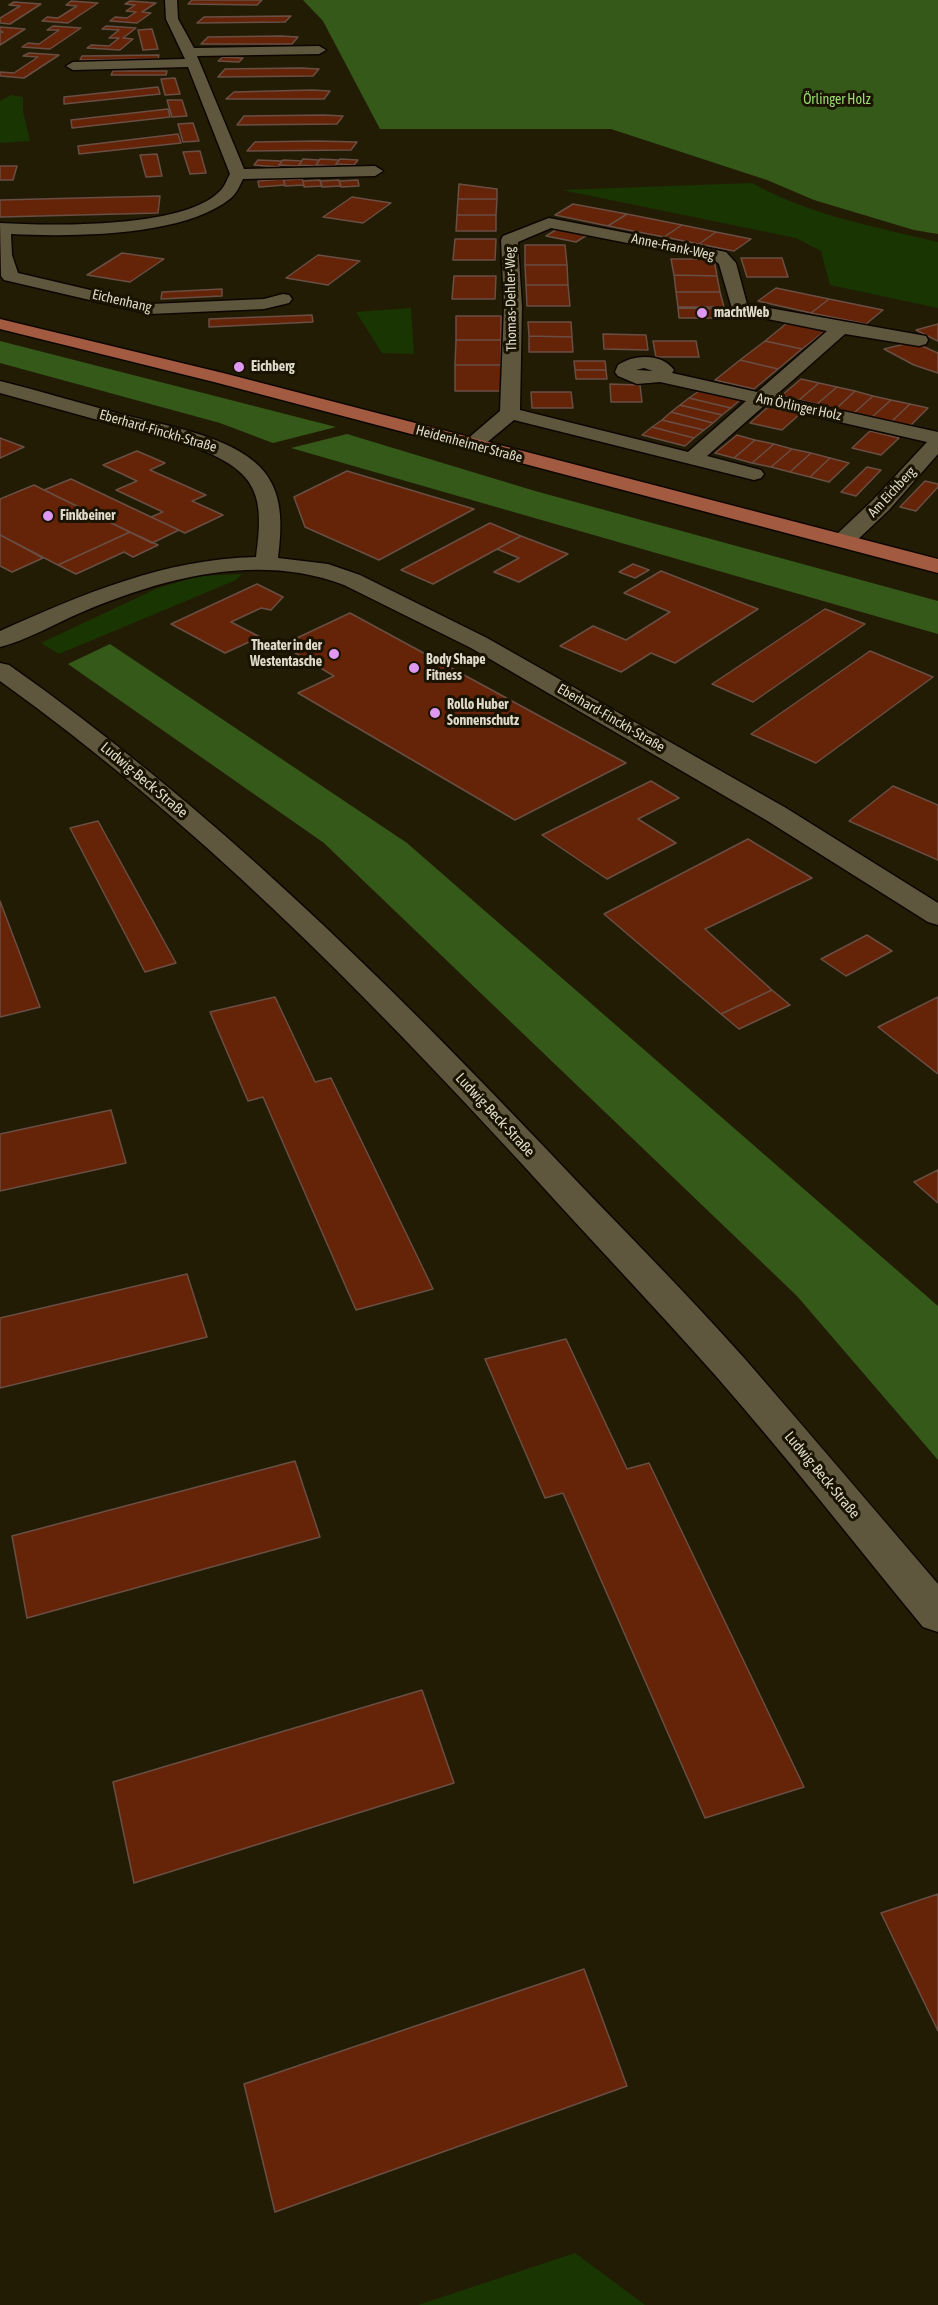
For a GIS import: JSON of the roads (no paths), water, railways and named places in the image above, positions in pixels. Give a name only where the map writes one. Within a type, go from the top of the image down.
[{"type":"main road","name":"Heidenheimer Straße","points":[[0,324],[231,381],[938,566]]},
{"type":"street","points":[[171,0],[172,19],[191,58],[238,174],[375,171]]},
{"type":"street","points":[[73,66],[319,50]]},
{"type":"street","name":"Eichenhang","points":[[238,174],[237,183],[223,198],[178,217],[94,228],[1,228],[3,255],[10,276],[150,309],[264,304],[283,299]]},
{"type":"street","name":"Thomas-Dehler-Weg","points":[[510,413],[513,307],[509,240],[549,223],[596,232]]},
{"type":"street","name":"Anne-Frank-Weg","points":[[596,232],[720,256],[727,263],[739,308],[841,328]]},
{"type":"street","points":[[692,459],[841,328],[919,340]]},
{"type":"street","name":"Am Örlinger Holz","points":[[660,376],[753,404],[938,440]]},
{"type":"street","name":"Eberhard-Finckh-Straße","points":[[0,387],[229,452],[241,460],[255,476],[269,501],[272,529],[266,562]]},
{"type":"street","points":[[472,445],[510,413],[754,474]]},
{"type":"street","name":"Am Eichberg","points":[[844,540],[881,505],[938,440]]},
{"type":"street","name":"Eberhard-Finckh-Straße","points":[[0,640],[151,576],[198,566],[235,562],[266,562],[328,571],[352,580],[478,643],[776,814],[938,916]]},
{"type":"street","name":"Ludwig-Beck-Straße","points":[[0,670],[72,721],[179,809],[338,955],[434,1051],[730,1367],[938,1614]]},
{"type":"place","name":"machtWeb","points":[[702,313]]},
{"type":"place","name":"Eichberg","points":[[239,367]]},
{"type":"place","name":"Finkbeiner","points":[[48,516]]},
{"type":"place","name":"Theater in der Westentasche","points":[[334,654]]},
{"type":"place","name":"Body Shape Fitness","points":[[414,668]]},
{"type":"place","name":"Rollo Huber Sonnenschutz","points":[[435,713]]},
{"type":"park label","name":"Örlinger Holz","points":[[837,100]]}]
